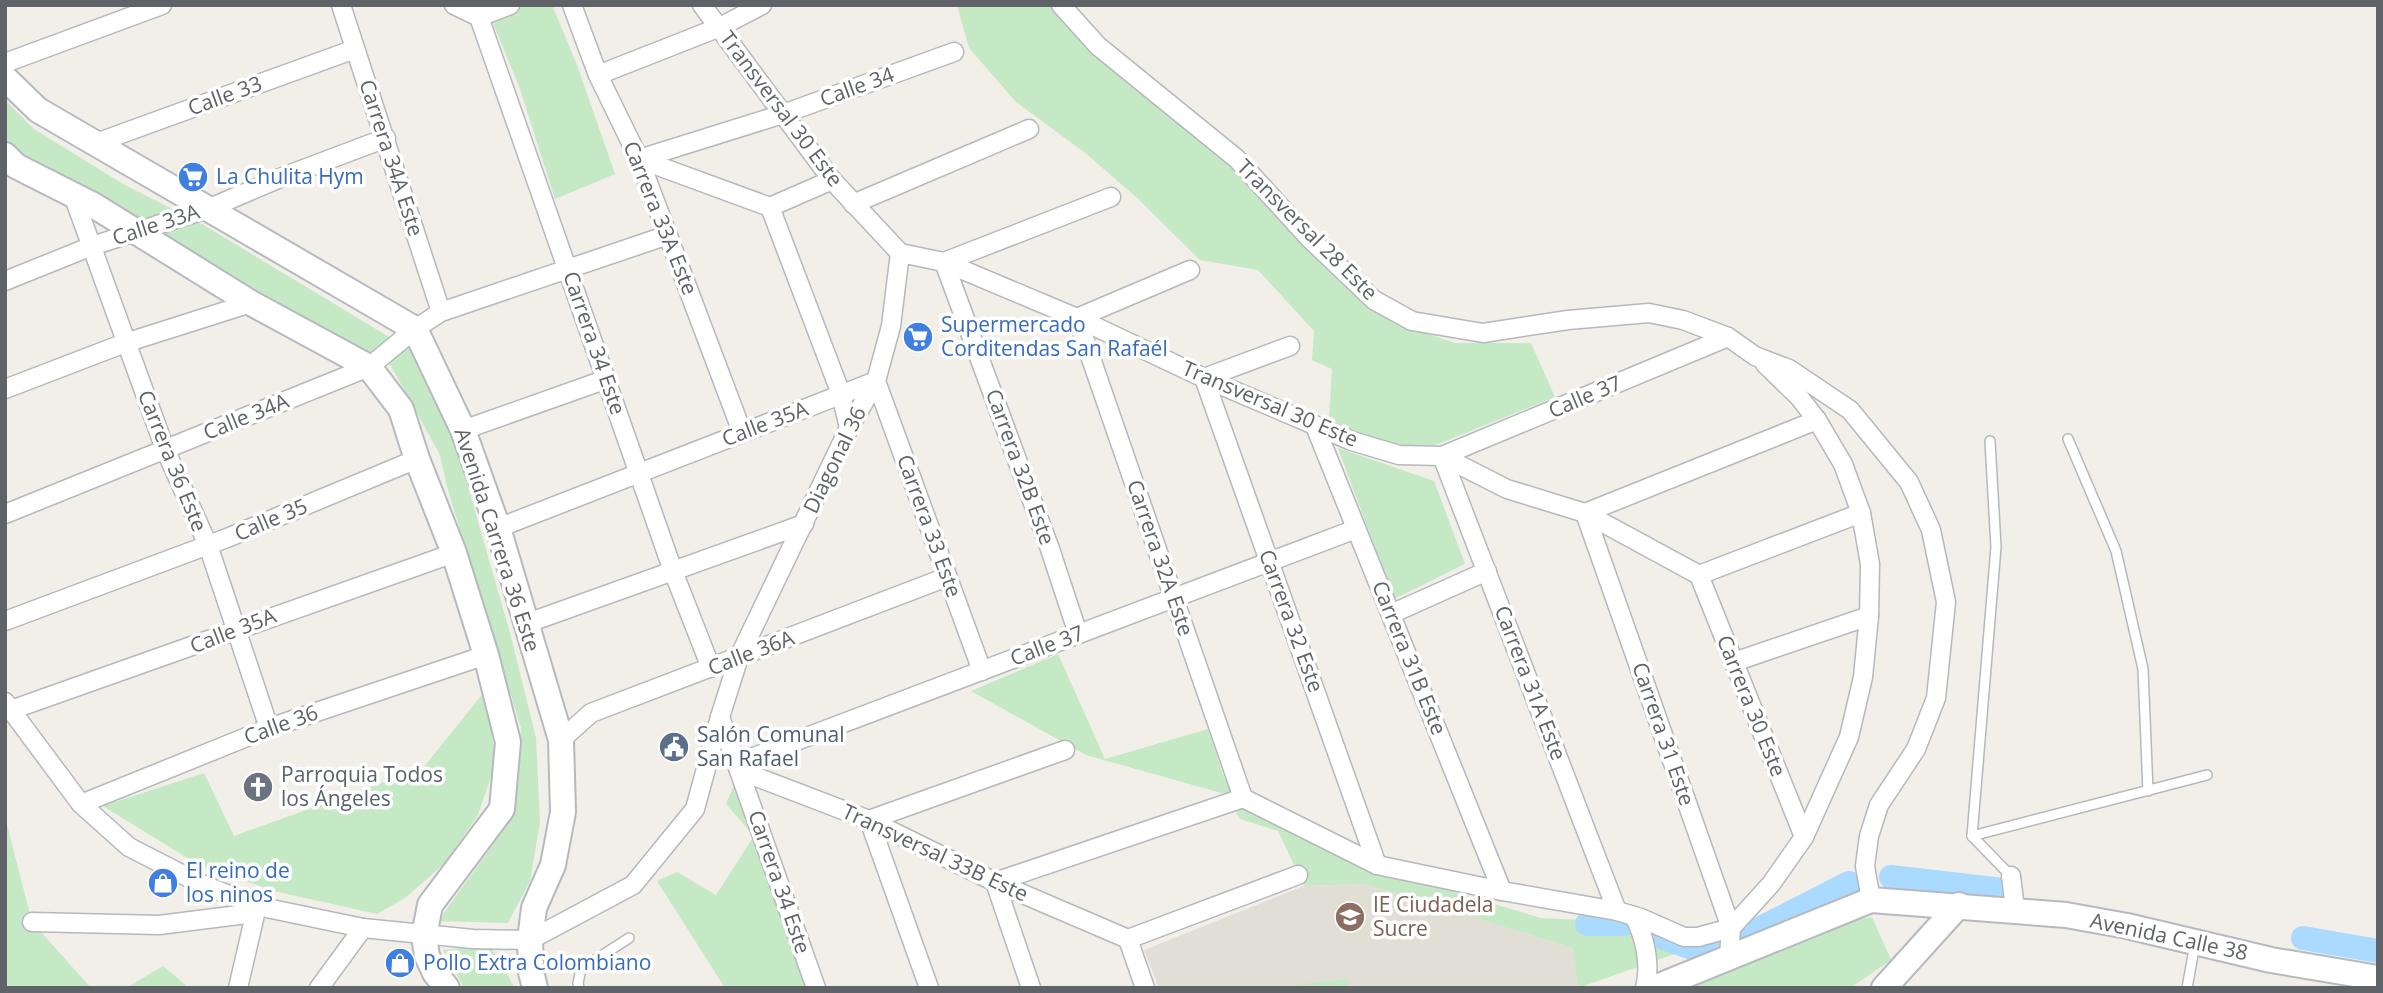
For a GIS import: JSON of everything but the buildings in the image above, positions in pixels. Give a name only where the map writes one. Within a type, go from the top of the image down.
[{"type":"street","points":[[5,63],[162,5]]},
{"type":"street","name":"Carrera 34A Este","points":[[341,5],[441,312]]},
{"type":"street","points":[[454,5],[479,17],[510,5]]},
{"type":"street","name":"Carrera 33A Este","points":[[572,5],[598,75],[639,159],[743,432]]},
{"type":"street","name":"Transversal 30 Este","points":[[702,5],[832,180],[900,253],[944,262],[1077,317],[1204,378],[1352,441],[1399,455],[1443,456],[1507,489],[1585,513],[1699,575]]},
{"type":"street","points":[[598,75],[720,27],[762,5]]},
{"type":"street","name":"Transversal 28 Este","points":[[1061,5],[1098,46],[1237,159],[1309,238],[1374,300],[1412,321],[1483,333],[1568,320],[1649,313],[1683,320],[1728,337],[1755,356],[1788,369],[1850,410],[1909,482],[1931,530],[1946,602],[1936,698],[1916,749],[1879,805],[1869,836],[1865,866],[1871,900]]},
{"type":"street","name":"Carrera 34 Este","points":[[479,17],[673,572],[711,668]]},
{"type":"street","name":"Calle 33","points":[[96,143],[355,48]]},
{"type":"street","name":"Calle 34","points":[[639,159],[783,114],[954,52]]},
{"type":"street","points":[[5,78],[38,110],[415,329],[441,312],[668,236]]},
{"type":"street","points":[[853,204],[1029,129]]},
{"type":"street","name":"Calle 33A","points":[[5,281],[92,246],[209,208],[386,138]]},
{"type":"street","points":[[639,159],[770,207],[832,180]]},
{"type":"street","points":[[9,164],[73,195],[138,232],[250,303],[369,367],[401,409],[417,459],[454,553],[486,655],[508,742],[502,809],[430,905],[424,936],[427,956],[435,973],[447,988]]},
{"type":"street","name":"Carrera 36 Este","points":[[73,195],[165,449],[208,545],[269,728]]},
{"type":"street","points":[[944,262],[1111,197]]},
{"type":"street","points":[[770,207],[841,394],[849,428]]},
{"type":"street","name":"Diagonal 36","points":[[739,657],[849,428],[876,381],[891,326],[900,253]]},
{"type":"street","name":"Carrera 32B Este","points":[[944,262],[1050,550],[1078,634]]},
{"type":"street","points":[[1077,317],[1190,270]]},
{"type":"street","points":[[5,389],[125,343],[250,303]]},
{"type":"street","name":"Carrera 32A Este","points":[[1077,317],[1243,798]]},
{"type":"street","name":"Calle 34A","points":[[5,514],[369,367],[415,329]]},
{"type":"street","name":"Avenida Carrera 36 Este","points":[[415,329],[463,430],[498,528],[561,740],[563,812],[553,865],[534,908],[530,940]]},
{"type":"street","name":"Calle 37","points":[[1443,456],[1728,337]]},
{"type":"street","points":[[1204,378],[1290,346]]},
{"type":"street","points":[[1031,988],[995,882],[1243,798],[1377,864],[1502,891],[1625,913],[1684,937],[1698,937],[1731,928],[1771,884],[1804,836],[1849,737],[1863,677],[1870,616],[1870,564],[1861,513],[1843,464],[1817,420],[1778,375],[1755,356]]},
{"type":"street","name":"Carrera 32 Este","points":[[1204,378],[1377,864]]},
{"type":"street","points":[[463,430],[607,379]]},
{"type":"street","name":"Calle 35A","points":[[498,528],[876,381]]},
{"type":"street","name":"Carrera 33 Este","points":[[876,381],[982,671]]},
{"type":"street","points":[[1585,513],[1817,420]]},
{"type":"street","name":"Carrera 31B Este","points":[[1315,426],[1502,891]]},
{"type":"street","name":"Carrera 31A Este","points":[[1443,456],[1625,913],[1640,928],[1649,973],[1644,988]]},
{"type":"street","name":"Calle 35","points":[[5,621],[208,545],[417,459]]},
{"type":"street","name":"Carrera 31 Este","points":[[1585,513],[1731,928],[1729,956]]},
{"type":"street","points":[[1699,575],[1861,513]]},
{"type":"street","points":[[525,624],[804,524]]},
{"type":"street","name":"Calle 37","points":[[739,767],[982,671],[1356,529]]},
{"type":"street","name":"Calle 35A","points":[[8,706],[195,646],[235,629],[454,553]]},
{"type":"street","points":[[1391,614],[1487,571]]},
{"type":"street","name":"Carrera 30 Este","points":[[1699,575],[1804,836]]},
{"type":"street","name":"Calle 36A","points":[[561,740],[591,713],[947,577]]},
{"type":"street","points":[[1734,662],[1870,616]]},
{"type":"street","name":"Calle 36","points":[[81,804],[269,728],[486,655]]},
{"type":"street","points":[[8,706],[81,804],[129,847],[256,910],[424,936],[530,940],[633,885],[695,809],[739,657]]},
{"type":"street","name":"Carrera 34 Este","points":[[720,717],[816,988]]},
{"type":"street","points":[[929,988],[869,820],[1065,750]]},
{"type":"street","name":"Transversal 33B Este","points":[[739,767],[869,820],[995,882],[1128,940]]},
{"type":"street","points":[[1145,988],[1128,940],[1298,875]]},
{"type":"street","points":[[2011,876],[2015,909]]},
{"type":"street","name":"Avenida Calle 38","points":[[1654,988],[1871,900],[2015,909],[2078,917],[2272,960],[2378,978]]},
{"type":"street","points":[[1884,988],[1959,905]]},
{"type":"street","points":[[32,922],[159,925],[256,910]]},
{"type":"street","points":[[238,988],[256,910]]},
{"type":"street","points":[[319,988],[363,928]]},
{"type":"street","points":[[530,940],[531,972],[535,988]]},
{"type":"lane","points":[[2068,439],[2116,551],[2143,669],[2148,791]]},
{"type":"lane","points":[[1990,441],[1996,547],[1972,836],[2011,876]]},
{"type":"lane","points":[[1972,836],[2207,775]]},
{"type":"lane","points":[[579,988],[581,969],[629,938]]},
{"type":"lane","points":[[2188,988],[2196,942]]},
{"type":"shaded area","name":"IE Ciudadela Sucre","points":[[1366,884],[1573,948],[1578,988],[1159,988],[1144,950],[1304,886]]},
{"type":"green space","points":[[522,5],[552,5],[577,65],[615,174],[555,199],[520,89],[491,18]]},
{"type":"green space","points":[[957,5],[1056,5],[1213,144],[1283,218],[1392,322],[1455,343],[1531,343],[1555,397],[1423,450],[1385,448],[1329,418],[1332,369],[1312,360],[1314,331],[1258,270],[1200,260],[1135,196],[1084,152],[1016,102],[969,48]]},
{"type":"green space","points":[[5,100],[34,129],[123,184],[202,224],[414,352],[452,431],[510,633],[536,738],[540,822],[530,881],[508,923],[438,921],[515,814],[521,728],[447,487],[440,455],[391,366],[97,200],[25,156],[5,139]]},
{"type":"green space","points":[[1338,448],[1434,481],[1465,564],[1394,599]]},
{"type":"green space","points":[[1058,654],[1105,759],[1208,729],[1224,778],[1294,831],[1384,871],[1541,918],[1602,921],[1680,952],[1578,988],[1573,948],[1366,884],[1304,886],[1278,831],[1240,819],[1225,794],[1086,755],[971,691]]},
{"type":"green space","points":[[485,691],[496,762],[478,815],[445,863],[405,898],[377,914],[274,891],[197,864],[103,806],[204,773],[234,836],[423,768]]},
{"type":"green space","points":[[736,780],[808,988],[725,988],[657,881],[677,872],[716,895],[754,836],[726,804]]},
{"type":"green space","points":[[5,817],[32,922],[91,988],[5,988]]},
{"type":"green space","points":[[1872,917],[1891,960],[1850,988],[1688,988],[1835,923]]},
{"type":"green space","points":[[490,945],[515,988],[464,988],[443,950]]},
{"type":"green space","points":[[163,966],[189,988],[126,988]]},
{"type":"green space","points":[[1347,979],[1348,988],[1295,988],[1295,985]]},
{"type":"waterway","points":[[1891,877],[2003,890]]},
{"type":"waterway","points":[[1747,935],[1849,883]]},
{"type":"waterway","points":[[1587,924],[1624,924]]},
{"type":"waterway","points":[[1654,935],[1698,950],[1718,947]]},
{"type":"waterway","points":[[2303,938],[2378,951]]},
{"type":"place","name":"La Chulita Hym","points":[[193,177]]},
{"type":"place","name":"Supermercado Corditendas San Rafaél","points":[[918,337]]},
{"type":"place","name":"Salón Comunal San Rafael","points":[[674,747]]},
{"type":"place","name":"Parroquia Todos los Ángeles","points":[[258,787]]},
{"type":"place","name":"El reino de los ninos","points":[[163,883]]},
{"type":"place","name":"IE Ciudadela Sucre","points":[[1350,917]]},
{"type":"place","name":"Pollo Extra Colombiano","points":[[400,963]]}]
